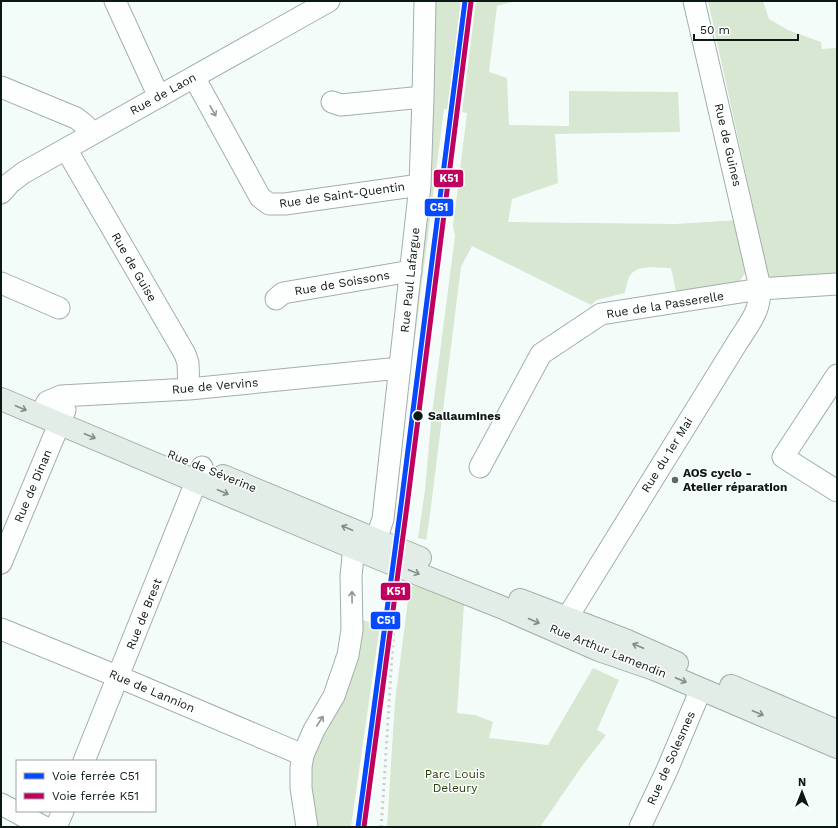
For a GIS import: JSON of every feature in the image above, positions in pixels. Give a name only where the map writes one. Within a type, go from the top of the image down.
[{"type":"main road","name":"Rue de Séverine","points":[[1,384],[53,413]]},
{"type":"main road","name":"Rue de Séverine","points":[[1,399],[112,431],[200,474],[368,549],[422,559]]},
{"type":"main road","name":"Rue Arthur Lamendin","points":[[368,549],[501,607],[625,640],[837,730]]},
{"type":"main road","name":"Rue Arthur Lamendin","points":[[422,559],[487,587],[561,624],[599,650],[654,669],[837,748]]},
{"type":"street","points":[[115,1],[159,97]]},
{"type":"street","name":"Rue de Laon","points":[[1,192],[23,173],[329,1]]},
{"type":"street","name":"Rue Paul Lafargue","points":[[302,755],[307,742],[334,696],[348,656],[352,630],[351,576],[368,549],[383,519],[420,185],[425,1]]},
{"type":"street","name":"Rue de Guines","points":[[694,1],[760,289]]},
{"type":"street","name":"Rue de Saint-Quentin","points":[[194,77],[260,197],[269,204],[285,204],[420,185]]},
{"type":"street","points":[[1,87],[76,118],[85,125],[92,134]]},
{"type":"street","points":[[332,102],[341,105],[423,97]]},
{"type":"street","name":"Rue de Guise","points":[[66,149],[184,354],[188,363],[189,389]]},
{"type":"street","name":"Rue de Soissons","points":[[276,299],[283,293],[411,271]]},
{"type":"street","points":[[1,284],[60,308]]},
{"type":"street","name":"Rue de la Passerelle","points":[[480,467],[541,354],[601,314],[760,289],[837,284]]},
{"type":"street","name":"Rue du 1er Mai","points":[[561,624],[757,311],[760,301],[760,289]]},
{"type":"street","name":"Rue de Vervins","points":[[53,413],[61,396],[189,389],[400,368]]},
{"type":"street","points":[[837,374],[783,457],[837,491]]},
{"type":"street","name":"Rue de Dinan","points":[[1,563],[53,413]]},
{"type":"street","name":"Rue de Brest","points":[[84,760],[200,474]]},
{"type":"street","name":"Rue de Lannion","points":[[1,629],[119,677],[302,755]]},
{"type":"street","name":"Rue de Solesmes","points":[[640,827],[668,770],[701,689]]},
{"type":"street","points":[[302,755],[301,788],[307,827]]},
{"type":"street","points":[[1,804],[44,827]]},
{"type":"street","points":[[56,827],[63,812]]},
{"type":"green space","points":[[434,1],[461,1],[448,109],[444,109],[408,392],[404,391]]},
{"type":"green space","points":[[476,1],[516,1],[497,6],[489,72],[507,78],[509,125],[569,126],[569,91],[678,92],[680,132],[555,134],[558,183],[512,199],[508,222],[675,224],[738,220],[747,264],[745,273],[736,287],[677,296],[671,268],[642,268],[632,273],[629,277],[625,293],[597,300],[591,305],[472,246],[461,267],[426,540],[418,538],[425,490],[431,422],[455,236],[453,226],[467,113],[462,112]]},
{"type":"green space","points":[[708,1],[763,1],[769,19],[788,30],[821,42],[822,49],[837,48],[837,279],[777,281],[768,275]]},
{"type":"green space","name":"Parc Louis Deleury","points":[[410,585],[420,587],[464,604],[457,713],[475,715],[493,722],[489,738],[548,745],[593,668],[619,680],[597,730],[606,735],[582,766],[540,827],[387,827],[395,701]]},
{"type":"green space","points":[[358,619],[380,625],[351,827],[316,827],[310,786],[311,761]]},
{"type":"railway","points":[[381,827],[397,592]]},
{"type":"rail line","name":"C51","points":[[358,827],[401,505],[465,1]]},
{"type":"rail line","name":"K51","points":[[364,827],[407,506],[471,2]]},
{"type":"place","name":"Sallaumines","points":[[418,416]]},
{"type":"place","name":"AOS cyclo - Atelier réparation","points":[[675,480]]}]
